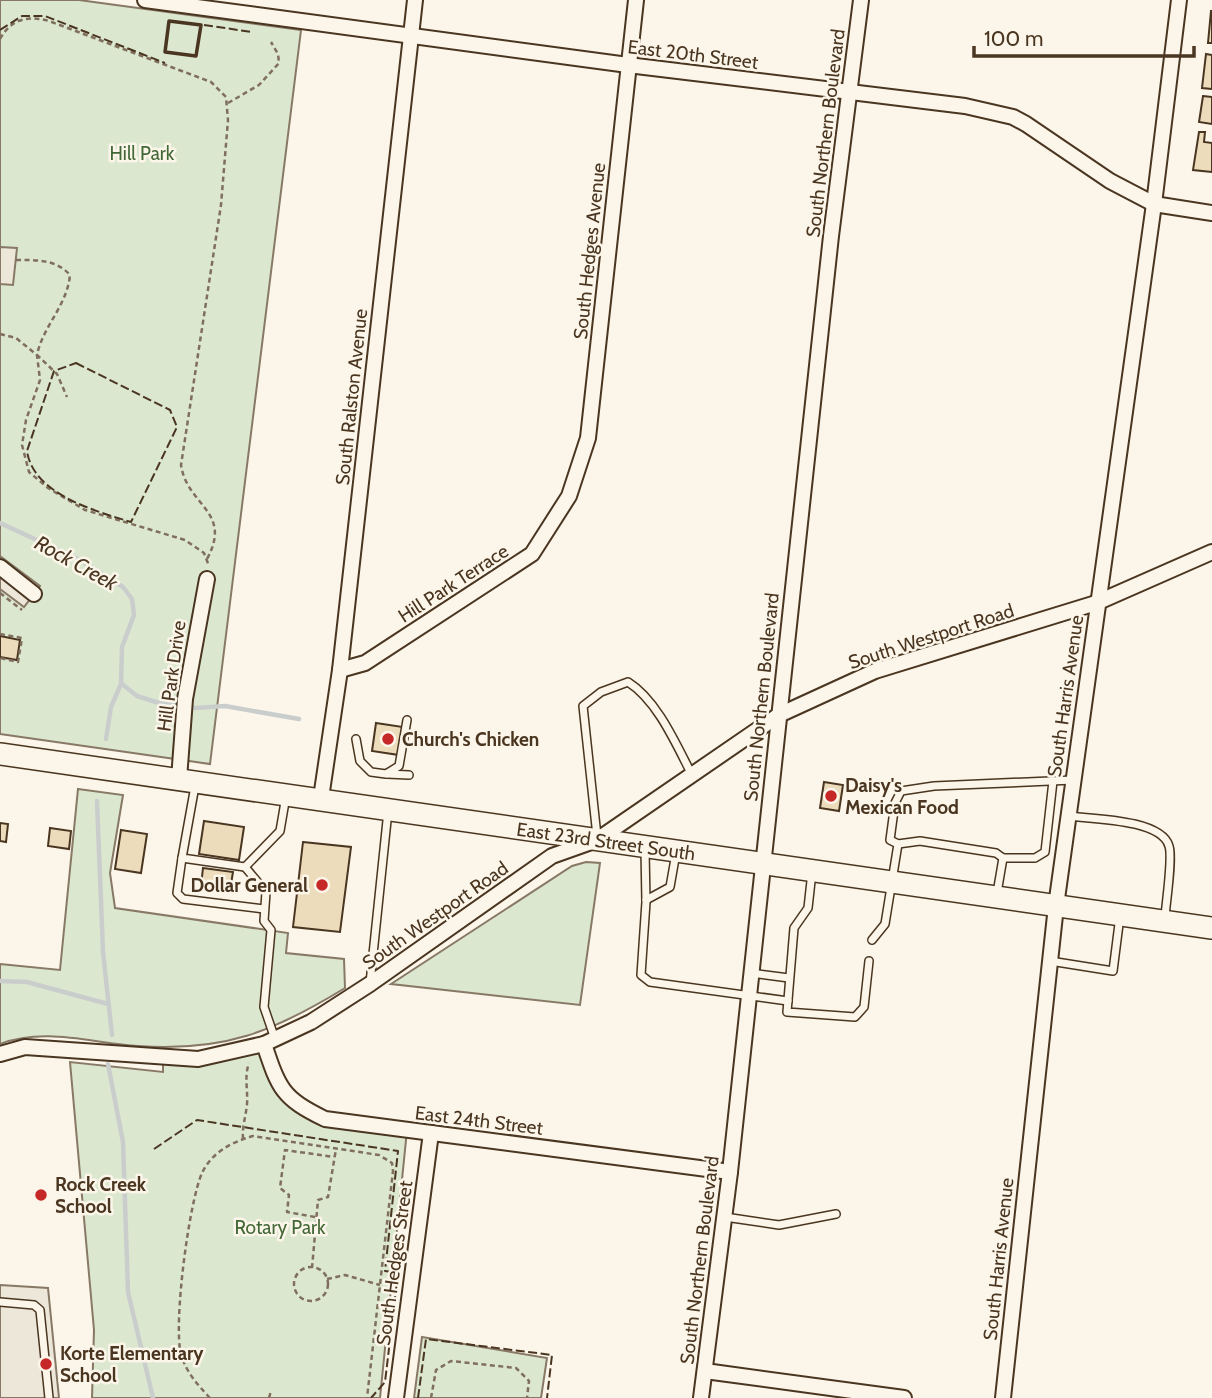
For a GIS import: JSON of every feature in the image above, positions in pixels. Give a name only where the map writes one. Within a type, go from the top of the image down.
[{"type":"main road","name":"East 23rd Street South","points":[[0,754],[1212,928]]},
{"type":"street","name":"East 20th Street","points":[[145,0],[190,3],[411,37],[965,106],[1013,117],[1110,181],[1154,204],[1212,213]]},
{"type":"street","name":"South Ralston Avenue","points":[[321,799],[340,670],[415,0]]},
{"type":"street","name":"South Hedges Avenue","points":[[566,503],[588,438],[636,0]]},
{"type":"street","name":"South Northern Boulevard","points":[[701,1398],[730,1172],[831,236],[861,0]]},
{"type":"street","name":"South Harris Avenue","points":[[1003,1398],[1056,906],[1096,603],[1154,204],[1179,0]]},
{"type":"street","name":"Hill Park Terrace","points":[[340,670],[365,663],[532,554],[566,503]]},
{"type":"street","name":"South Westport Road","points":[[0,1055],[25,1047],[198,1059],[269,1045],[370,984],[552,856],[597,840],[779,715],[875,671],[1096,603],[1212,552]]},
{"type":"street","points":[[0,567],[33,594]]},
{"type":"street","name":"Hill Park Drive","points":[[187,781],[184,706],[207,579]]},
{"type":"street","name":"East 24th Street","points":[[269,1045],[276,1079],[295,1104],[325,1119],[730,1172]]},
{"type":"street","name":"South Hedges Street","points":[[396,1398],[430,1133]]},
{"type":"street","points":[[705,1371],[904,1398]]},
{"type":"lane","points":[[597,840],[583,706],[601,692],[628,682],[641,690],[677,745],[692,775]]},
{"type":"lane","points":[[386,774],[399,766],[407,720]]},
{"type":"lane","points":[[356,739],[360,761],[371,772],[409,775]]},
{"type":"lane","points":[[1053,781],[1045,852],[1041,857],[1003,858],[996,853],[920,841],[898,844],[890,840],[895,803],[901,791],[934,786],[1073,780]]},
{"type":"lane","points":[[187,781],[177,893],[183,899],[264,909]]},
{"type":"lane","points":[[245,867],[280,831],[286,794]]},
{"type":"lane","points":[[370,984],[389,808]]},
{"type":"lane","points":[[1068,816],[1143,825],[1159,832],[1169,846],[1165,922]]},
{"type":"lane","points":[[1047,837],[1065,840]]},
{"type":"lane","points":[[872,940],[885,924],[898,844]]},
{"type":"lane","points":[[645,847],[646,900],[641,975],[650,982],[788,1000]]},
{"type":"lane","points":[[646,900],[670,887],[676,851]]},
{"type":"lane","points":[[182,858],[245,867],[266,892],[264,921],[271,930],[264,1007],[269,1045]]},
{"type":"lane","points":[[996,897],[1003,858]]},
{"type":"lane","points":[[812,871],[808,908],[794,928],[787,1012],[855,1017],[864,1007],[869,961]]},
{"type":"lane","points":[[1050,961],[1113,971],[1120,915]]},
{"type":"lane","points":[[750,973],[789,978]]},
{"type":"lane","points":[[724,1217],[779,1225],[836,1214]]},
{"type":"lane","points":[[0,1302],[34,1304],[40,1310],[49,1398]]},
{"type":"path","points":[[0,39],[9,26],[22,19],[49,20],[163,67],[211,82],[221,90],[228,103],[221,205],[181,465],[188,488],[214,520],[215,542],[207,559],[207,579]]},
{"type":"path","points":[[228,103],[259,85],[279,63],[278,54],[271,42]]},
{"type":"path","points":[[16,260],[43,261],[62,267],[70,275],[68,292],[40,337],[37,355],[40,380],[26,420],[22,445],[29,472],[48,488],[85,510],[176,535],[196,547],[207,559]]},
{"type":"path","points":[[0,334],[16,338],[37,355],[57,374],[67,397]]},
{"type":"path","points":[[0,593],[22,610]]},
{"type":"path","points":[[0,634],[22,638],[18,662],[0,659]]},
{"type":"path","points":[[243,1139],[242,1126],[247,1105],[246,1072],[250,1060],[269,1045]]},
{"type":"path","points":[[210,1398],[185,1367],[178,1336],[189,1218],[203,1172],[216,1155],[253,1136],[379,1155],[392,1163],[367,1398]]},
{"type":"path","points":[[312,1268],[318,1200],[328,1196],[336,1148]]},
{"type":"path","points":[[315,1217],[287,1212],[289,1195],[280,1188],[285,1150],[334,1157]]},
{"type":"path","points":[[312,1268],[318,1269],[327,1279],[327,1290],[320,1298],[310,1301],[300,1297],[295,1289],[295,1278],[302,1270],[312,1268]]},
{"type":"path","points":[[327,1279],[345,1275],[380,1285]]},
{"type":"path","points":[[431,1398],[436,1370],[451,1361],[516,1368],[529,1381],[527,1398]]},
{"type":"path","points":[[269,1398],[271,1391]]},
{"type":"green space","name":"Hill Park","points":[[0,0],[79,0],[301,30],[210,764],[0,734]]},
{"type":"green space","points":[[78,789],[123,795],[110,873],[115,908],[288,933],[286,953],[344,959],[345,988],[271,1027],[222,1042],[196,1046],[138,1046],[51,1036],[17,1039],[0,1044],[0,964],[60,970]]},
{"type":"green space","points":[[586,862],[600,863],[580,1005],[391,984],[572,866]]},
{"type":"green space","name":"Rotary Park","points":[[264,1044],[276,1079],[325,1119],[407,1130],[380,1398],[92,1398],[94,1330],[70,1062],[163,1072],[163,1058]]},
{"type":"green space","points":[[422,1337],[547,1358],[541,1398],[414,1398]]},
{"type":"shaded area","points":[[0,247],[17,248],[13,285],[0,284]]},
{"type":"shaded area","points":[[0,556],[40,586],[24,607],[0,589]]},
{"type":"shaded area","name":"Korte Elementary School","points":[[0,1285],[48,1288],[59,1398],[0,1398]]},
{"type":"building","points":[[1211,11],[1212,43],[1208,43]]},
{"type":"building","points":[[1206,54],[1212,55],[1212,89],[1202,88]]},
{"type":"building","points":[[1203,96],[1212,97],[1212,124],[1199,122]]},
{"type":"building","points":[[1199,132],[1205,132],[1204,142],[1212,143],[1212,172],[1193,170]]},
{"type":"building","points":[[0,636],[20,640],[17,660],[0,657]]},
{"type":"building","name":"Church's Chicken","points":[[376,723],[403,727],[399,755],[372,751]]},
{"type":"building","points":[[824,782],[843,785],[839,811],[820,808]]},
{"type":"building","points":[[204,821],[244,827],[239,860],[199,854]]},
{"type":"building","points":[[0,823],[8,824],[6,842],[0,841]]},
{"type":"building","points":[[50,828],[71,831],[69,849],[48,846]]},
{"type":"building","points":[[121,830],[147,834],[141,873],[115,869]]},
{"type":"building","points":[[303,842],[351,847],[340,932],[293,927]]},
{"type":"building","points":[[203,868],[233,872],[230,890],[201,886]]},
{"type":"waterway","name":"Rock Creek","points":[[0,523],[80,560],[123,587],[132,599],[134,615],[122,647],[121,684],[111,707],[106,739]]},
{"type":"waterway","points":[[122,684],[137,696],[159,703],[195,708],[225,706],[299,719]]},
{"type":"waterway","name":"Rock Creek","points":[[97,801],[103,952],[112,1035]]},
{"type":"waterway","points":[[0,981],[27,982],[108,1004]]},
{"type":"waterway","name":"Rock Creek","points":[[108,1064],[123,1142],[128,1292],[153,1398]]},
{"type":"fence","points":[[0,30],[22,16],[45,16],[165,63]]},
{"type":"fence","points":[[204,25],[252,32]]},
{"type":"fence","points":[[76,363],[170,410],[177,427],[131,522],[68,498],[41,479],[32,466],[27,451],[54,371],[76,363]]},
{"type":"fence","points":[[154,1149],[197,1120],[398,1151],[385,1271],[398,1273],[385,1382],[371,1398]]},
{"type":"fence","points":[[418,1398],[426,1339],[552,1355],[547,1398]]},
{"type":"wall","points":[[169,21],[201,25],[196,56],[165,52],[169,21]]},
{"type":"place","name":"Church's Chicken","points":[[388,739]]},
{"type":"place","name":"Daisy's Mexican Food","points":[[831,796]]},
{"type":"place","name":"Dollar General","points":[[322,885]]},
{"type":"place","name":"Rock Creek School","points":[[41,1195]]},
{"type":"place","name":"Korte Elementary School","points":[[46,1364]]}]
